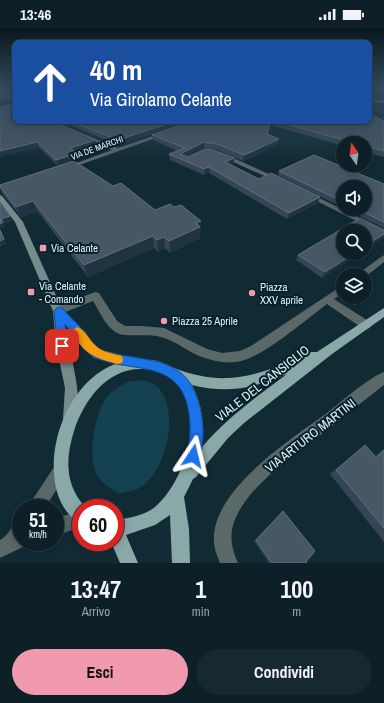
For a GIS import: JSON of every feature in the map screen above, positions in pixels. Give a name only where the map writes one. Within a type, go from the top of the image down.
[{"type":"main road","points":[[2,193],[19,222],[58,311],[62,346],[71,388],[69,423]]},
{"type":"main road","points":[[58,311],[82,336],[87,345],[98,354],[140,364]]},
{"type":"main road","name":"VIALE DEL CANSIGLIO","points":[[187,477],[206,452],[239,418],[328,350],[384,312]]},
{"type":"main road","name":"VIALE DEL CANSIGLIO","points":[[72,506],[64,489],[61,469],[62,452],[69,423],[77,405],[93,384],[107,373],[122,366],[140,364],[158,366],[175,374],[199,381],[230,385],[267,376],[328,350]]},
{"type":"main road","points":[[124,528],[139,524],[160,512],[176,497],[187,477],[196,446],[197,422],[192,401],[185,383],[175,374]]},
{"type":"main road","points":[[176,497],[180,529],[180,563]]},
{"type":"main road","points":[[124,551],[129,563]]},
{"type":"street","name":"VIA DE MARCHI","points":[[58,171],[172,131]]},
{"type":"street","points":[[76,132],[117,150]]},
{"type":"street","points":[[214,152],[290,186]]},
{"type":"street","points":[[303,192],[384,233]]},
{"type":"street","points":[[370,268],[384,258]]},
{"type":"street","points":[[58,311],[94,296],[113,324],[123,331],[142,330],[164,333],[209,355],[232,358],[255,350],[336,293]]},
{"type":"street","points":[[328,298],[366,325]]},
{"type":"street","name":"VIA ARTURO MARTINI","points":[[229,563],[223,544],[223,528],[231,507],[258,475],[274,461],[384,378]]},
{"type":"street","points":[[41,499],[61,469]]},
{"type":"shaded area","points":[[130,381],[146,381],[159,389],[166,402],[169,420],[168,440],[162,459],[153,476],[141,487],[119,493],[105,484],[97,475],[93,458],[94,436],[99,414],[106,398],[114,390]]},
{"type":"building","points":[[0,113],[12,113],[12,124],[59,124],[96,140],[70,148],[78,153],[56,160],[37,142],[0,151]]},
{"type":"building","points":[[372,115],[384,121],[384,151],[372,148],[372,136],[336,136],[336,138],[286,124],[372,124]]},
{"type":"building","points":[[77,124],[167,124],[118,140]]},
{"type":"building","points":[[184,124],[270,124],[267,134],[279,139],[244,155],[217,144],[204,142],[180,154],[188,157],[205,149],[213,150],[234,158],[225,162],[259,179],[271,173],[320,197],[289,213],[209,167],[204,169],[169,154],[185,148],[152,135]]},
{"type":"building","points":[[314,155],[336,164],[336,172],[355,172],[384,184],[384,222],[372,216],[372,180],[336,180],[336,199],[279,171]]},
{"type":"building","points":[[74,161],[113,186],[121,183],[155,210],[170,204],[174,207],[181,205],[201,221],[196,223],[200,227],[169,241],[164,237],[157,240],[153,236],[84,265],[33,201],[16,207],[0,187],[0,185]]},
{"type":"building","points":[[0,203],[10,216],[1,219],[3,222],[0,224]]},
{"type":"building","points":[[360,218],[372,224],[350,224]]},
{"type":"building","points":[[372,224],[384,230],[384,234],[372,242]]},
{"type":"building","points":[[0,230],[4,239],[0,241]]},
{"type":"building","points":[[336,232],[336,260],[344,260],[325,272],[298,255]]},
{"type":"building","points":[[365,445],[376,457],[384,450],[384,528],[336,470]]},
{"type":"building","points":[[283,511],[315,551],[306,562],[307,563],[272,563],[256,540]]},
{"type":"slow traffic","points":[[77,331],[92,350],[98,354],[118,360]]},
{"type":"place","name":"Via Celante","points":[[43,248]]},
{"type":"place","name":"Via Celante - Comando","points":[[31,292]]},
{"type":"place","name":"Piazza XXV aprile","points":[[252,293]]},
{"type":"place","name":"Piazza 25 Aprile","points":[[164,321]]},
{"type":"route","points":[[62,346],[58,311],[82,336],[87,345],[98,354],[140,364],[158,366],[175,374],[185,383],[192,401],[197,422],[196,446],[193,456]]}]
